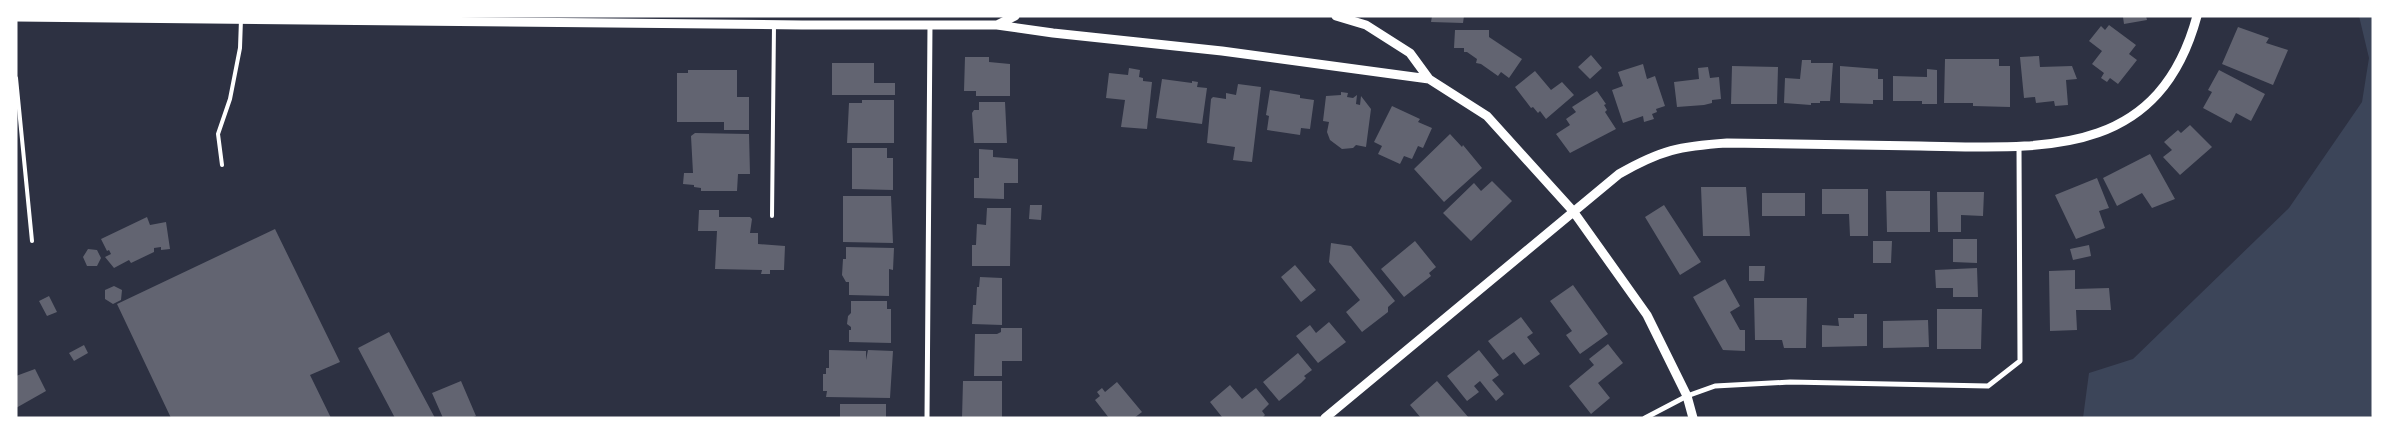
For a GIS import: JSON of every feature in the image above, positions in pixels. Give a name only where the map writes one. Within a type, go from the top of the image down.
[{"type":"street","points":[[997,25],[1015,16]]},
{"type":"street","points":[[1336,16],[1366,25],[1410,53],[1429,78],[1487,116],[1573,211],[1646,315],[1687,396],[1692,418]]},
{"type":"street","points":[[1326,418],[1619,174],[1652,156],[1687,145],[1727,143],[2019,147],[2046,146],[2089,138],[2122,123],[2148,103],[2170,80],[2189,44],[2197,16]]},
{"type":"street","points":[[16,17],[496,19],[774,25],[997,25],[1052,34],[1241,53],[1429,78]]},
{"type":"street","points":[[927,418],[930,24]]},
{"type":"street","points":[[1646,418],[1687,396],[1715,386],[1790,382],[1988,386],[2020,361],[2019,147]]},
{"type":"lane","points":[[222,165],[218,134],[230,99],[240,48],[241,19]]},
{"type":"lane","points":[[772,216],[774,25]]},
{"type":"lane","points":[[16,78],[32,241]]},
{"type":"shaded area","points":[[2359,16],[2373,16],[2373,412],[2370,418],[2083,418],[2089,373],[2133,359],[2289,208],[2362,102],[2369,58]]},
{"type":"building","points":[[1432,16],[1464,16],[1463,23],[1431,22]]},
{"type":"building","points":[[2146,16],[2147,20],[2124,24],[2123,17]]},
{"type":"building","points":[[2109,25],[2136,45],[2129,54],[2137,60],[2118,84],[2110,78],[2107,82],[2101,78],[2104,73],[2092,64],[2102,51],[2089,41],[2101,26],[2105,30]]},
{"type":"building","points":[[2238,27],[2269,38],[2266,43],[2288,50],[2273,85],[2222,64]]},
{"type":"building","points":[[1455,30],[1489,30],[1489,37],[1522,59],[1509,78],[1501,72],[1498,76],[1481,64],[1476,63],[1477,59],[1464,52],[1464,48],[1454,48]]},
{"type":"building","points":[[1591,55],[1602,68],[1590,79],[1578,67]]},
{"type":"building","points":[[2039,56],[2040,67],[2072,66],[2077,79],[2066,80],[2068,105],[2055,106],[2054,101],[2036,103],[2035,97],[2024,98],[2020,57]]},
{"type":"building","points":[[965,57],[989,57],[989,62],[1010,64],[1010,96],[976,96],[976,91],[964,91]]},
{"type":"building","points":[[1945,59],[1999,59],[1999,66],[2010,66],[2010,107],[1973,106],[1973,103],[1944,103]]},
{"type":"building","points":[[1802,60],[1811,60],[1811,63],[1833,63],[1830,101],[1820,101],[1820,103],[1811,103],[1811,105],[1784,103],[1785,78],[1800,79]]},
{"type":"building","points":[[832,63],[874,63],[874,83],[895,83],[895,95],[832,95]]},
{"type":"building","points":[[1643,64],[1647,79],[1655,76],[1665,106],[1656,109],[1657,112],[1652,114],[1654,119],[1644,122],[1643,116],[1623,123],[1612,90],[1623,86],[1618,72]]},
{"type":"building","points":[[1732,66],[1778,67],[1777,104],[1731,104]]},
{"type":"building","points":[[1840,66],[1878,69],[1878,79],[1883,79],[1883,100],[1873,100],[1873,104],[1840,103]]},
{"type":"building","points":[[1708,67],[1710,78],[1719,77],[1721,99],[1712,100],[1712,103],[1704,105],[1677,107],[1674,82],[1699,79],[1698,68]]},
{"type":"building","points":[[1129,68],[1140,70],[1139,77],[1143,78],[1143,81],[1152,82],[1147,129],[1121,127],[1125,100],[1106,98],[1109,73],[1128,75]]},
{"type":"building","points":[[1927,69],[1937,70],[1937,104],[1922,104],[1922,101],[1893,101],[1893,76],[1927,77]]},
{"type":"building","points":[[688,70],[737,70],[737,97],[749,97],[749,130],[724,130],[724,122],[677,122],[677,73],[688,73]]},
{"type":"building","points":[[2219,70],[2265,94],[2251,121],[2236,113],[2231,123],[2203,108],[2212,92],[2208,90]]},
{"type":"building","points":[[1535,71],[1551,90],[1562,82],[1574,95],[1546,119],[1540,111],[1538,113],[1533,107],[1531,108],[1515,87]]},
{"type":"building","points":[[1162,79],[1198,82],[1197,87],[1207,88],[1202,124],[1156,118]]},
{"type":"building","points":[[1238,84],[1261,87],[1252,162],[1233,160],[1235,147],[1207,143],[1211,99],[1213,97],[1226,99],[1226,93],[1236,95]]},
{"type":"building","points":[[1270,90],[1300,95],[1300,98],[1314,100],[1310,129],[1301,128],[1300,135],[1267,130],[1269,116],[1266,115]]},
{"type":"building","points":[[1597,91],[1606,104],[1604,105],[1607,110],[1605,112],[1616,129],[1570,153],[1556,134],[1570,125],[1566,119],[1576,112],[1572,107]]},
{"type":"building","points":[[1341,92],[1348,93],[1347,97],[1353,98],[1357,95],[1356,104],[1360,105],[1361,96],[1371,109],[1366,147],[1356,145],[1353,148],[1342,149],[1330,140],[1327,132],[1329,122],[1323,121],[1326,96],[1341,95]]},
{"type":"building","points":[[862,100],[894,100],[894,143],[847,143],[849,103],[862,103]]},
{"type":"building","points":[[979,102],[1005,102],[1007,143],[974,143],[972,113],[974,110],[979,110]]},
{"type":"building","points":[[1392,106],[1420,119],[1418,122],[1432,128],[1423,148],[1418,146],[1412,159],[1404,156],[1400,164],[1378,154],[1382,146],[1374,142]]},
{"type":"building","points":[[2190,125],[2212,147],[2180,175],[2163,157],[2172,150],[2164,142],[2178,130],[2181,133]]},
{"type":"building","points":[[695,133],[749,134],[750,174],[738,174],[737,191],[701,191],[701,188],[694,187],[694,185],[683,184],[684,173],[693,173],[691,136]]},
{"type":"building","points":[[1450,134],[1462,147],[1463,145],[1482,168],[1444,202],[1414,169]]},
{"type":"building","points":[[852,148],[887,148],[887,158],[893,158],[893,190],[852,189]]},
{"type":"building","points":[[979,149],[993,150],[993,157],[1018,159],[1018,183],[1004,183],[1004,199],[974,198],[974,178],[979,178]]},
{"type":"building","points":[[2150,154],[2175,199],[2152,208],[2142,193],[2117,206],[2103,178]]},
{"type":"building","points":[[2097,178],[2109,208],[2099,211],[2105,228],[2076,239],[2055,195]]},
{"type":"building","points":[[1492,181],[1512,201],[1471,241],[1443,213],[1474,183],[1481,191]]},
{"type":"building","points":[[1701,187],[1746,187],[1750,236],[1703,236]]},
{"type":"building","points":[[1822,189],[1868,189],[1868,236],[1850,236],[1849,214],[1822,214]]},
{"type":"building","points":[[1886,191],[1930,191],[1930,232],[1887,232]]},
{"type":"building","points":[[1937,192],[1984,192],[1983,216],[1961,215],[1961,232],[1938,232]]},
{"type":"building","points":[[1762,193],[1805,193],[1805,216],[1762,216]]},
{"type":"building","points":[[843,196],[891,196],[893,243],[843,242]]},
{"type":"building","points":[[1030,205],[1042,205],[1041,220],[1029,219]]},
{"type":"building","points":[[1664,205],[1701,262],[1680,275],[1645,217]]},
{"type":"building","points":[[987,208],[1011,208],[1010,266],[972,266],[972,245],[976,245],[977,224],[986,225]]},
{"type":"building","points":[[699,210],[719,210],[719,217],[750,217],[752,219],[750,233],[758,233],[758,244],[785,246],[784,270],[770,270],[770,274],[761,274],[762,270],[715,269],[717,231],[698,231]]},
{"type":"building","points":[[147,217],[150,225],[166,222],[170,249],[161,250],[161,247],[154,248],[154,252],[131,263],[129,260],[114,268],[105,257],[111,254],[109,250],[107,251],[101,239]]},
{"type":"building","points":[[275,229],[340,362],[310,375],[331,418],[171,418],[117,304]]},
{"type":"building","points":[[1953,239],[1977,239],[1977,263],[1953,262]]},
{"type":"building","points":[[1415,241],[1436,267],[1429,273],[1431,276],[1404,297],[1381,269]]},
{"type":"building","points":[[1873,241],[1892,241],[1891,263],[1873,263]]},
{"type":"building","points":[[1331,243],[1351,246],[1395,301],[1388,307],[1388,312],[1362,332],[1346,312],[1360,300],[1329,262]]},
{"type":"building","points":[[2089,245],[2091,256],[2073,260],[2070,249]]},
{"type":"building","points":[[846,247],[894,248],[893,270],[889,269],[889,296],[849,295],[849,282],[846,282],[842,275],[843,259],[846,259]]},
{"type":"building","points":[[88,249],[97,250],[101,258],[97,266],[87,266],[83,257]]},
{"type":"building","points":[[1295,265],[1316,290],[1301,302],[1281,277]]},
{"type":"building","points":[[1749,266],[1765,266],[1764,281],[1749,281]]},
{"type":"building","points":[[1977,268],[1978,297],[1953,297],[1953,288],[1936,288],[1935,270]]},
{"type":"building","points":[[2075,270],[2075,289],[2109,288],[2111,310],[2076,310],[2077,330],[2050,331],[2049,271]]},
{"type":"building","points":[[980,277],[1002,278],[1002,325],[972,324],[973,305],[976,305],[977,287],[979,287]]},
{"type":"building","points":[[1725,279],[1740,306],[1730,312],[1740,330],[1745,330],[1745,351],[1723,350],[1693,297]]},
{"type":"building","points":[[1573,285],[1608,334],[1580,354],[1566,335],[1572,331],[1550,301]]},
{"type":"building","points":[[114,286],[122,290],[121,300],[113,304],[105,299],[105,290]]},
{"type":"building","points":[[49,296],[57,312],[47,316],[39,301]]},
{"type":"building","points":[[1754,298],[1807,298],[1806,348],[1784,348],[1782,340],[1755,340]]},
{"type":"building","points":[[851,301],[887,301],[887,309],[891,309],[891,343],[849,342],[849,330],[851,330],[851,327],[847,324],[848,316],[851,313]]},
{"type":"building","points":[[1937,309],[1982,309],[1981,349],[1937,349]]},
{"type":"building","points":[[1854,314],[1867,314],[1867,346],[1822,347],[1822,325],[1839,326],[1838,318],[1854,318]]},
{"type":"building","points":[[1521,317],[1533,333],[1527,337],[1540,354],[1524,365],[1514,352],[1503,360],[1488,341]]},
{"type":"building","points":[[1928,320],[1929,347],[1883,348],[1883,321]]},
{"type":"building","points":[[1329,322],[1346,342],[1318,363],[1296,336],[1310,325],[1316,333]]},
{"type":"building","points":[[1001,328],[1022,328],[1022,361],[1002,361],[1002,376],[974,376],[975,334],[997,334],[1001,332]]},
{"type":"building","points":[[389,332],[435,418],[395,418],[358,348]]},
{"type":"building","points":[[1608,344],[1623,363],[1598,383],[1610,398],[1591,414],[1569,386],[1594,365],[1589,359]]},
{"type":"building","points":[[84,345],[88,353],[74,361],[69,353]]},
{"type":"building","points":[[829,350],[866,351],[866,360],[868,350],[893,351],[890,398],[826,397],[827,391],[823,391],[823,374],[826,374],[826,368],[829,368]]},
{"type":"building","points":[[1479,350],[1499,375],[1492,380],[1504,394],[1496,401],[1480,381],[1474,386],[1479,392],[1467,401],[1447,376]]},
{"type":"building","points":[[1298,353],[1312,370],[1304,376],[1306,378],[1301,383],[1279,401],[1263,382]]},
{"type":"building","points":[[35,369],[46,391],[16,408],[16,376]]},
{"type":"building","points":[[461,381],[476,416],[471,418],[443,418],[432,393]]},
{"type":"building","points":[[963,381],[1002,381],[1002,418],[962,418]]},
{"type":"building","points":[[1437,381],[1469,418],[1421,418],[1410,405]]},
{"type":"building","points":[[1117,382],[1142,412],[1134,418],[1109,418],[1095,400],[1100,396],[1097,392],[1102,388],[1105,392]]},
{"type":"building","points":[[1230,385],[1242,399],[1256,388],[1269,404],[1262,411],[1265,415],[1262,418],[1222,417],[1210,402]]},
{"type":"building","points":[[840,404],[886,404],[886,418],[840,418]]}]
